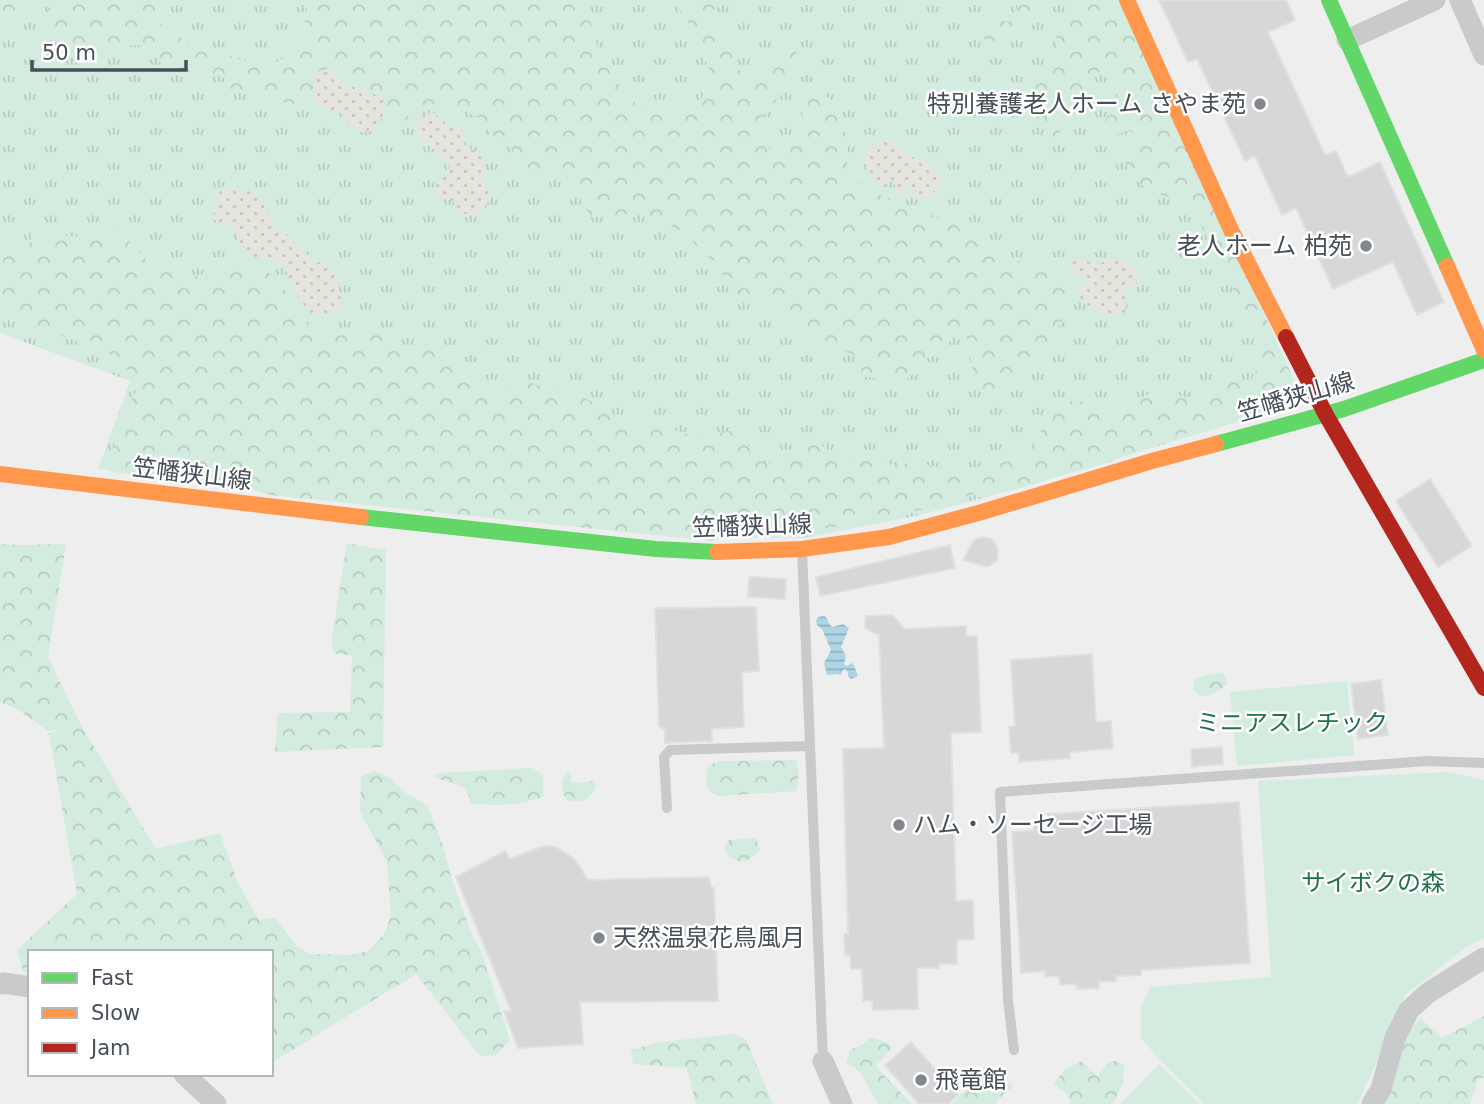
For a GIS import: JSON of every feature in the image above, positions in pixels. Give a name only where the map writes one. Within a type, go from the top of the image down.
[{"type":"main road","points":[[1127,0],[1232,232],[1325,415],[1484,688]]},
{"type":"main road","points":[[1329,0],[1484,350]]},
{"type":"main road","name":"笠幡狭山線","points":[[0,474],[656,549],[730,552],[802,548],[891,537],[1002,507],[1130,467],[1325,415],[1484,360]]},
{"type":"street","points":[[1347,40],[1435,0]]},
{"type":"street","points":[[1461,0],[1484,55]]},
{"type":"street","points":[[1372,1104],[1381,1088],[1395,1038],[1409,1010],[1428,993],[1484,958]]},
{"type":"street","points":[[0,984],[28,987]]},
{"type":"street","points":[[823,1061],[842,1104]]},
{"type":"street","points":[[186,1076],[216,1104]]},
{"type":"lane","points":[[802,548],[823,1061]]},
{"type":"lane","points":[[667,808],[664,757],[670,750],[810,746]]},
{"type":"lane","points":[[1014,1050],[1008,1000],[1000,792],[1428,761],[1484,763]]},
{"type":"green space","points":[[0,0],[1114,0],[1293,390],[1286,407],[1027,486],[916,516],[803,538],[690,537],[327,491],[98,469],[130,381],[0,333]]},
{"type":"green space","points":[[0,0],[32,0],[15,21],[0,23]]},
{"type":"green space","points":[[51,0],[162,0],[158,12],[162,28],[168,32],[248,62],[268,64],[277,62],[287,54],[304,24],[307,3],[336,0],[589,0],[591,24],[599,52],[618,84],[634,102],[661,109],[697,107],[712,77],[697,37],[674,0],[728,0],[709,13],[716,26],[733,36],[739,70],[754,77],[771,63],[772,47],[794,44],[800,63],[791,83],[764,115],[761,130],[766,148],[786,147],[804,134],[802,112],[814,89],[831,99],[842,130],[851,138],[845,159],[858,181],[877,194],[929,216],[952,222],[965,234],[988,238],[993,256],[1004,265],[1020,261],[1066,280],[1069,295],[1065,315],[1044,349],[1034,352],[1029,369],[1021,380],[996,397],[975,387],[967,338],[955,327],[945,352],[925,359],[910,377],[898,385],[880,378],[864,377],[853,355],[835,347],[817,346],[789,330],[774,307],[733,295],[716,262],[701,252],[687,234],[643,212],[590,217],[578,194],[564,178],[549,168],[531,171],[518,160],[508,143],[490,134],[483,120],[462,110],[442,108],[430,103],[411,111],[406,121],[389,128],[371,115],[328,95],[306,106],[232,90],[223,77],[178,70],[160,62],[142,45],[103,47],[83,58],[66,51],[52,30],[48,9]]},
{"type":"green space","points":[[1019,0],[1037,0],[1036,22],[1000,45],[978,36],[977,24],[1013,22]]},
{"type":"green space","points":[[1067,0],[1121,0],[1292,375],[1294,389],[1289,400],[1256,404],[1209,422],[1169,442],[1150,445],[1110,462],[1031,484],[970,495],[941,506],[829,528],[744,533],[712,541],[270,495],[224,482],[193,482],[106,470],[117,434],[139,384],[118,358],[98,348],[0,317],[0,244],[24,254],[34,234],[94,238],[118,230],[149,263],[176,273],[207,278],[232,268],[261,268],[282,282],[292,306],[311,330],[355,329],[380,334],[404,349],[437,348],[496,391],[526,381],[585,398],[623,422],[663,426],[693,436],[732,431],[765,463],[783,463],[795,446],[818,442],[834,456],[836,464],[866,456],[893,465],[922,462],[930,466],[972,468],[1021,459],[1035,448],[1047,414],[1063,404],[1078,402],[1120,406],[1162,390],[1197,398],[1225,380],[1248,385],[1258,367],[1263,327],[1244,317],[1191,203],[1152,192],[1138,182],[1124,161],[1144,138],[1129,131],[1113,135],[1100,130],[1119,92],[1120,85],[1112,77],[1095,71],[1082,89],[1068,122],[1054,139],[1039,125],[1028,85],[1056,51],[1057,27],[1071,9]]},
{"type":"green space","points":[[347,543],[386,550],[383,747],[275,752],[278,713],[350,712],[352,656],[334,653],[331,642]]},
{"type":"green space","points":[[0,544],[66,544],[48,657],[82,727],[156,849],[220,833],[237,881],[259,920],[274,917],[296,945],[310,954],[352,955],[368,951],[384,934],[391,916],[387,862],[360,812],[361,777],[374,771],[389,777],[406,793],[428,806],[510,1040],[496,1055],[480,1056],[416,974],[273,1062],[273,950],[28,950],[28,974],[23,971],[17,950],[77,894],[49,733],[60,730],[48,731],[17,709],[0,702]]},
{"type":"green space","points":[[1222,672],[1227,685],[1208,697],[1199,695],[1194,690],[1193,682],[1196,678]]},
{"type":"green space","name":"ミニアスレチック","points":[[1347,681],[1354,755],[1237,766],[1230,692]]},
{"type":"green space","points":[[796,760],[799,772],[796,791],[718,796],[709,791],[706,781],[707,768],[720,761]]},
{"type":"green space","points":[[532,768],[543,775],[543,797],[508,804],[471,803],[466,788],[436,778],[438,773]]},
{"type":"green space","points":[[568,772],[571,773],[573,783],[594,781],[596,785],[588,798],[580,801],[566,800],[562,782]]},
{"type":"green space","name":"サイボクの森","points":[[1449,772],[1484,780],[1484,938],[1468,946],[1405,995],[1357,1104],[1204,1104],[1141,1038],[1141,1006],[1150,987],[1271,977],[1258,781]]},
{"type":"green space","points":[[756,838],[760,850],[748,860],[741,862],[727,855],[725,847],[729,840]]},
{"type":"green space","points":[[1484,1016],[1484,1077],[1478,1080],[1470,1104],[1376,1104],[1408,1032],[1420,1018],[1442,1038]]},
{"type":"green space","points":[[734,1034],[746,1040],[773,1104],[696,1104],[687,1068],[633,1064],[631,1050],[661,1042]]},
{"type":"green space","points":[[871,1037],[889,1043],[892,1049],[877,1064],[877,1068],[912,1104],[879,1104],[863,1076],[846,1063],[850,1050]]},
{"type":"green space","points":[[1082,1061],[1097,1076],[1109,1062],[1117,1061],[1124,1065],[1123,1083],[1113,1104],[1071,1104],[1067,1094],[1054,1084],[1065,1069]]},
{"type":"green space","points":[[1159,1064],[1200,1104],[1120,1104]]},
{"type":"green space","points":[[992,1077],[1005,1079],[1013,1087],[998,1099],[998,1104],[952,1104],[970,1088]]},
{"type":"sand","points":[[329,69],[345,84],[372,93],[383,100],[382,117],[372,131],[360,132],[347,122],[343,114],[317,105],[312,88],[318,71]]},
{"type":"sand","points":[[434,113],[449,128],[459,127],[466,146],[481,156],[485,167],[483,178],[490,195],[486,208],[473,216],[462,213],[453,201],[434,193],[437,181],[445,176],[450,165],[419,138],[416,126],[424,114]]},
{"type":"sand","points":[[884,138],[894,142],[909,156],[930,164],[939,171],[942,182],[935,192],[918,200],[909,183],[906,192],[899,196],[892,180],[887,188],[880,187],[866,169],[866,157],[870,146]]},
{"type":"sand","points":[[222,188],[256,195],[265,206],[273,225],[304,251],[310,260],[333,271],[343,301],[339,309],[319,315],[312,314],[297,295],[280,263],[249,254],[240,243],[232,225],[218,224],[213,218],[217,194]]},
{"type":"sand","points":[[1076,256],[1098,264],[1118,258],[1133,267],[1139,278],[1136,284],[1125,288],[1125,312],[1113,315],[1100,312],[1079,296],[1080,288],[1087,278],[1075,276],[1070,270],[1069,265]]},
{"type":"water","points":[[824,616],[832,627],[843,624],[849,628],[841,647],[846,656],[844,664],[846,666],[853,663],[858,676],[851,679],[845,669],[841,675],[827,675],[824,663],[831,650],[816,621],[818,617]]},
{"type":"building","points":[[1159,0],[1286,0],[1295,20],[1268,32],[1325,155],[1336,151],[1348,177],[1380,162],[1444,302],[1417,315],[1393,262],[1333,289],[1296,208],[1282,215],[1255,156],[1245,161],[1197,59],[1188,62]]},
{"type":"building","points":[[1430,479],[1472,546],[1438,567],[1396,501]]},
{"type":"building","points":[[983,537],[991,539],[996,545],[997,560],[989,566],[983,566],[963,560],[974,540]]},
{"type":"building","points":[[950,545],[955,568],[820,596],[816,577]]},
{"type":"building","points":[[749,577],[786,579],[785,599],[748,597]]},
{"type":"building","points":[[756,607],[759,671],[742,672],[744,727],[712,729],[712,741],[665,743],[665,730],[659,726],[655,608]]},
{"type":"building","name":"ハム・ソーセージ工場","points":[[892,615],[905,629],[966,626],[966,636],[977,636],[981,732],[951,733],[956,901],[973,900],[974,939],[957,940],[957,964],[939,964],[939,968],[917,968],[918,1009],[873,1010],[872,1000],[863,1001],[862,969],[851,969],[850,955],[845,955],[844,934],[848,934],[843,749],[884,748],[879,635],[865,628],[866,616]]},
{"type":"building","points":[[1092,654],[1096,722],[1111,721],[1113,748],[1070,752],[1070,758],[1019,762],[1019,753],[1011,753],[1009,727],[1015,726],[1011,660]]},
{"type":"building","points":[[1381,680],[1388,735],[1358,739],[1351,684]]},
{"type":"building","points":[[1222,747],[1223,764],[1192,767],[1191,749]]},
{"type":"building","points":[[1239,802],[1250,963],[1141,970],[1141,975],[1116,976],[1116,981],[1099,982],[1099,988],[1077,989],[1076,984],[1060,985],[1059,976],[1045,977],[1045,971],[1021,973],[1012,832],[1034,830],[1034,822],[1049,821],[1048,814]]},
{"type":"building","name":"天然温泉花鳥風月","points":[[544,846],[556,847],[567,854],[576,861],[588,880],[709,877],[711,888],[714,888],[718,1001],[580,1002],[583,1044],[518,1048],[504,1011],[511,1011],[456,877],[505,851],[510,859]]},
{"type":"building","name":"飛竜館","points":[[911,1042],[958,1095],[948,1104],[919,1104],[885,1065]]},
{"type":"traffic: fast","points":[[1329,0],[1447,266]]},
{"type":"traffic: fast","points":[[1216,444],[1344,409],[1484,360]]},
{"type":"traffic: fast","points":[[361,517],[656,549],[717,552]]},
{"type":"traffic: slow","points":[[1127,0],[1232,232],[1286,337]]},
{"type":"traffic: slow","points":[[1447,266],[1484,350]]},
{"type":"traffic: slow","points":[[717,552],[802,549],[889,537],[1216,444]]},
{"type":"traffic: slow","points":[[0,474],[361,517]]},
{"type":"traffic: jam","points":[[1286,337],[1326,415],[1484,688]]},
{"type":"place","name":"特別養護老人ホーム さやま苑","points":[[1260,104]]},
{"type":"place","name":"老人ホーム 柏苑","points":[[1366,246]]},
{"type":"place","name":"ハム・ソーセージ工場","points":[[899,825]]},
{"type":"place","name":"天然温泉花鳥風月","points":[[599,938]]},
{"type":"place","name":"飛竜館","points":[[921,1080]]}]
